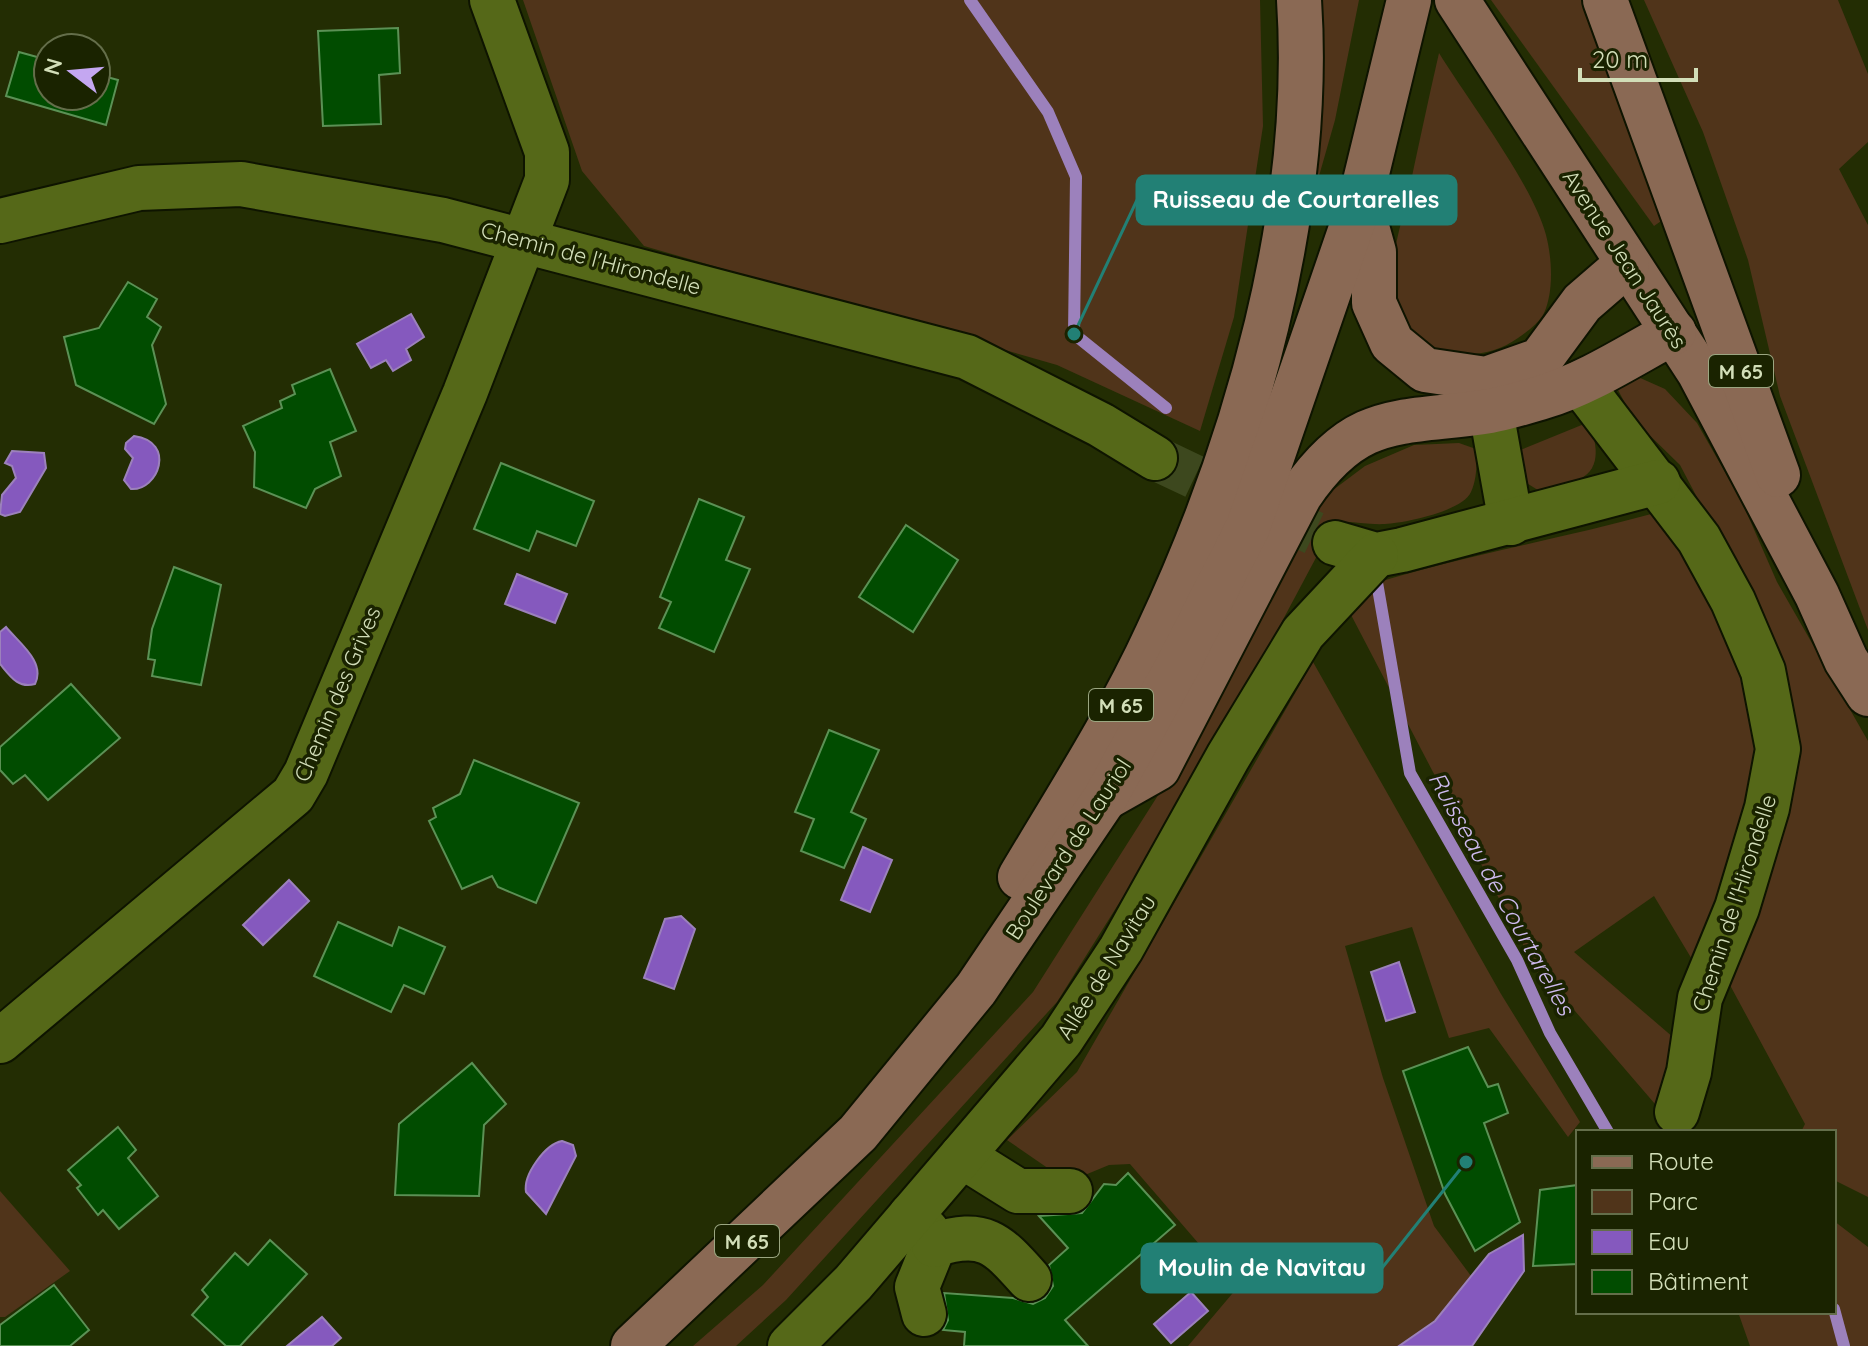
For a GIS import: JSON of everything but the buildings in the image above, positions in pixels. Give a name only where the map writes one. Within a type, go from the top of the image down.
[{"type":"main road","name":"M 65","points":[[858,1133],[1006,901],[1112,723],[1158,633],[1200,530],[1251,379],[1285,231],[1294,175],[1301,41],[1299,0]]},
{"type":"main road","name":"Avenue Jean Jaurès","points":[[1457,0],[1699,372],[1817,595],[1846,660],[1868,694]]},
{"type":"main road","name":"M 65","points":[[1605,0],[1759,419],[1817,595]]},
{"type":"main road","name":"M 65","points":[[1405,20],[1360,202],[1374,252],[1374,303],[1392,343],[1425,370],[1489,395]]},
{"type":"main road","name":"Boulevard de Lauriol","points":[[633,1346],[858,1133],[976,989],[1105,798],[1248,527],[1360,202]]},
{"type":"main road","points":[[1580,383],[1540,360],[1582,303],[1627,264]]},
{"type":"main road","name":"M 65","points":[[1105,798],[1158,768],[1277,536],[1317,470],[1341,448],[1373,429],[1489,395],[1580,383],[1674,332]]},
{"type":"main road","name":"M 65","points":[[1489,395],[1540,360]]},
{"type":"street","name":"Chemin des Grives","points":[[0,1041],[293,795],[306,773],[465,393],[547,180],[547,152],[492,0]]},
{"type":"street","name":"Chemin de l'Hirondelle","points":[[0,221],[139,188],[241,184],[443,220],[967,357],[1101,425],[1155,458]]},
{"type":"street","name":"Chemin de l'Hirondelle","points":[[1580,383],[1699,539],[1733,601],[1763,671],[1778,749],[1767,808],[1737,908],[1700,998],[1689,1072],[1677,1112]]},
{"type":"street","points":[[1489,395],[1511,523]]},
{"type":"street","points":[[1335,543],[1376,555],[1511,523],[1658,482]]},
{"type":"street","name":"Allée de Navitau","points":[[790,1346],[853,1283],[922,1230],[962,1156],[1061,1040],[1121,949],[1228,757],[1303,633],[1376,555]]},
{"type":"street","points":[[962,1156],[1018,1191],[1070,1191]]},
{"type":"street","points":[[924,1314],[917,1287],[922,1230],[977,1236],[1003,1250],[1029,1279]]},
{"type":"green space","points":[[523,0],[1260,0],[1263,126],[1234,317],[1200,431],[1057,365],[644,246],[582,171]]},
{"type":"green space","points":[[1319,0],[1359,0],[1335,120],[1311,204],[1323,51]]},
{"type":"green space","points":[[1491,0],[1584,0],[1664,219],[1654,226]]},
{"type":"green space","points":[[1644,0],[1838,0],[1868,74],[1868,142],[1839,169],[1868,225],[1868,630],[1780,396],[1748,260],[1703,132]]},
{"type":"green space","points":[[1439,53],[1528,192],[1539,215],[1550,254],[1549,295],[1542,317],[1518,338],[1500,348],[1481,353],[1444,351],[1412,332],[1401,316],[1392,285],[1396,246]]},
{"type":"green space","points":[[1638,377],[1665,389],[1697,423],[1742,502],[1777,582],[1868,741],[1868,1197],[1836,1181],[1836,1130],[1802,1130],[1805,1124],[1724,974],[1766,867],[1759,615],[1680,465],[1634,420],[1618,390]]},
{"type":"green space","points":[[1589,422],[1596,453],[1589,472],[1570,484],[1541,492],[1525,482],[1513,453]]},
{"type":"green space","points":[[1459,443],[1476,449],[1476,465],[1471,492],[1457,505],[1432,515],[1394,523],[1335,522],[1205,766],[1057,1002],[786,1300],[736,1346],[693,1346],[763,1285],[1033,992],[1183,756],[1321,499],[1365,466],[1414,445]]},
{"type":"green space","points":[[1655,513],[1701,576],[1755,689],[1759,768],[1699,971],[1654,896],[1574,952],[1681,1044],[1661,1111],[1575,1011],[1542,981],[1349,611],[1359,588],[1432,567]]},
{"type":"green space","points":[[1313,662],[1501,994],[1580,1122],[1568,1137],[1489,1028],[1449,1038],[1412,927],[1345,946],[1383,1078],[1434,1226],[1494,1307],[1471,1346],[1188,1346],[1237,1288],[1130,1164],[1109,1165],[1068,1182],[1007,1140],[1077,1072]]},
{"type":"green space","points":[[0,1191],[70,1271],[5,1317],[0,1317]]},
{"type":"green space","points":[[1836,1223],[1868,1247],[1868,1346],[1750,1346],[1739,1314],[1836,1314]]},
{"type":"water","points":[[411,314],[424,337],[406,349],[411,360],[393,371],[386,360],[371,368],[357,344]]},
{"type":"water","points":[[134,436],[147,440],[155,447],[159,466],[149,482],[141,488],[131,489],[124,480],[133,458],[125,449],[126,443]]},
{"type":"water","points":[[12,451],[44,453],[46,468],[20,512],[5,516],[0,514],[2,495],[16,478],[12,466],[5,463]]},
{"type":"water","points":[[517,574],[567,594],[555,623],[505,604]]},
{"type":"water","points":[[6,627],[34,661],[37,668],[35,684],[19,683],[0,664],[0,632]]},
{"type":"water","points":[[863,847],[892,860],[870,912],[841,900]]},
{"type":"water","points":[[289,880],[309,901],[263,945],[243,925]]},
{"type":"water","points":[[681,916],[695,929],[674,989],[644,978],[665,919]]},
{"type":"water","points":[[1399,962],[1415,1012],[1386,1021],[1371,972]]},
{"type":"water","points":[[562,1141],[573,1145],[576,1156],[546,1214],[526,1192],[526,1185],[542,1154]]},
{"type":"water","points":[[1523,1235],[1524,1271],[1472,1346],[1399,1346],[1435,1321],[1489,1254]]},
{"type":"water","points":[[1191,1292],[1208,1311],[1171,1343],[1154,1324]]},
{"type":"water","points":[[322,1317],[341,1338],[332,1346],[287,1346]]},
{"type":"waterway","name":"Ruisseau de Courtarelles","points":[[970,0],[1048,112],[1076,177],[1074,334],[1166,408]]},
{"type":"waterway","name":"Ruisseau de Courtarelles","points":[[1375,571],[1410,773],[1517,960],[1550,1033],[1607,1130]]},
{"type":"waterway","name":"Ruisseau de Courtarelles","points":[[1835,1314],[1844,1346]]},
{"type":"tunnel","points":[[1155,458],[1335,543]]},
{"type":"place","name":"Ruisseau de Courtarelles","points":[[1074,334]]},
{"type":"place","name":"Moulin de Navitau","points":[[1466,1162]]}]
